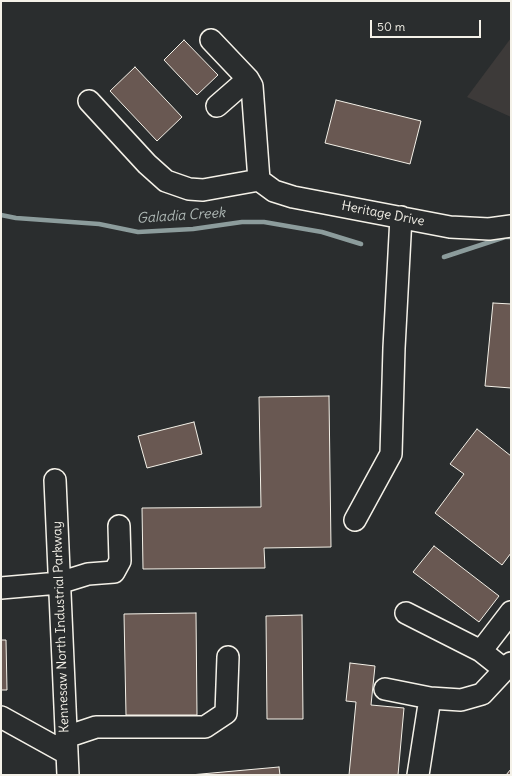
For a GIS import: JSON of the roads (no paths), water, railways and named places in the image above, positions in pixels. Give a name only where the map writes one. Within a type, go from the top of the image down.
[{"type":"street","points":[[89,101],[147,164],[166,181],[190,189],[203,190],[260,180],[252,86],[248,79],[211,40]]},
{"type":"street","points":[[217,106],[248,79]]},
{"type":"street","name":"Heritage Drive","points":[[260,180],[274,190],[293,197],[450,227],[489,229],[511,226]]},
{"type":"street","points":[[354,520],[391,454],[394,348],[401,217]]},
{"type":"street","name":"Kennesaw North Industrial Parkway","points":[[55,480],[68,775]]},
{"type":"street","points":[[1,588],[59,583],[88,574],[114,572],[120,561],[119,526]]},
{"type":"street","points":[[481,651],[511,612]]},
{"type":"street","points":[[385,689],[430,698],[461,700],[482,694],[508,667],[481,651],[406,613]]},
{"type":"street","points":[[1,717],[66,745],[96,728],[205,727],[226,713],[228,657]]},
{"type":"street","points":[[418,775],[430,698]]},
{"type":"waterway","name":"Galadia Creek","points":[[1,215],[16,218],[99,224],[138,232],[193,229],[242,222],[264,222],[322,232],[361,244]]},
{"type":"waterway","name":"Galadia Creek","points":[[444,257],[505,237],[511,237]]}]
